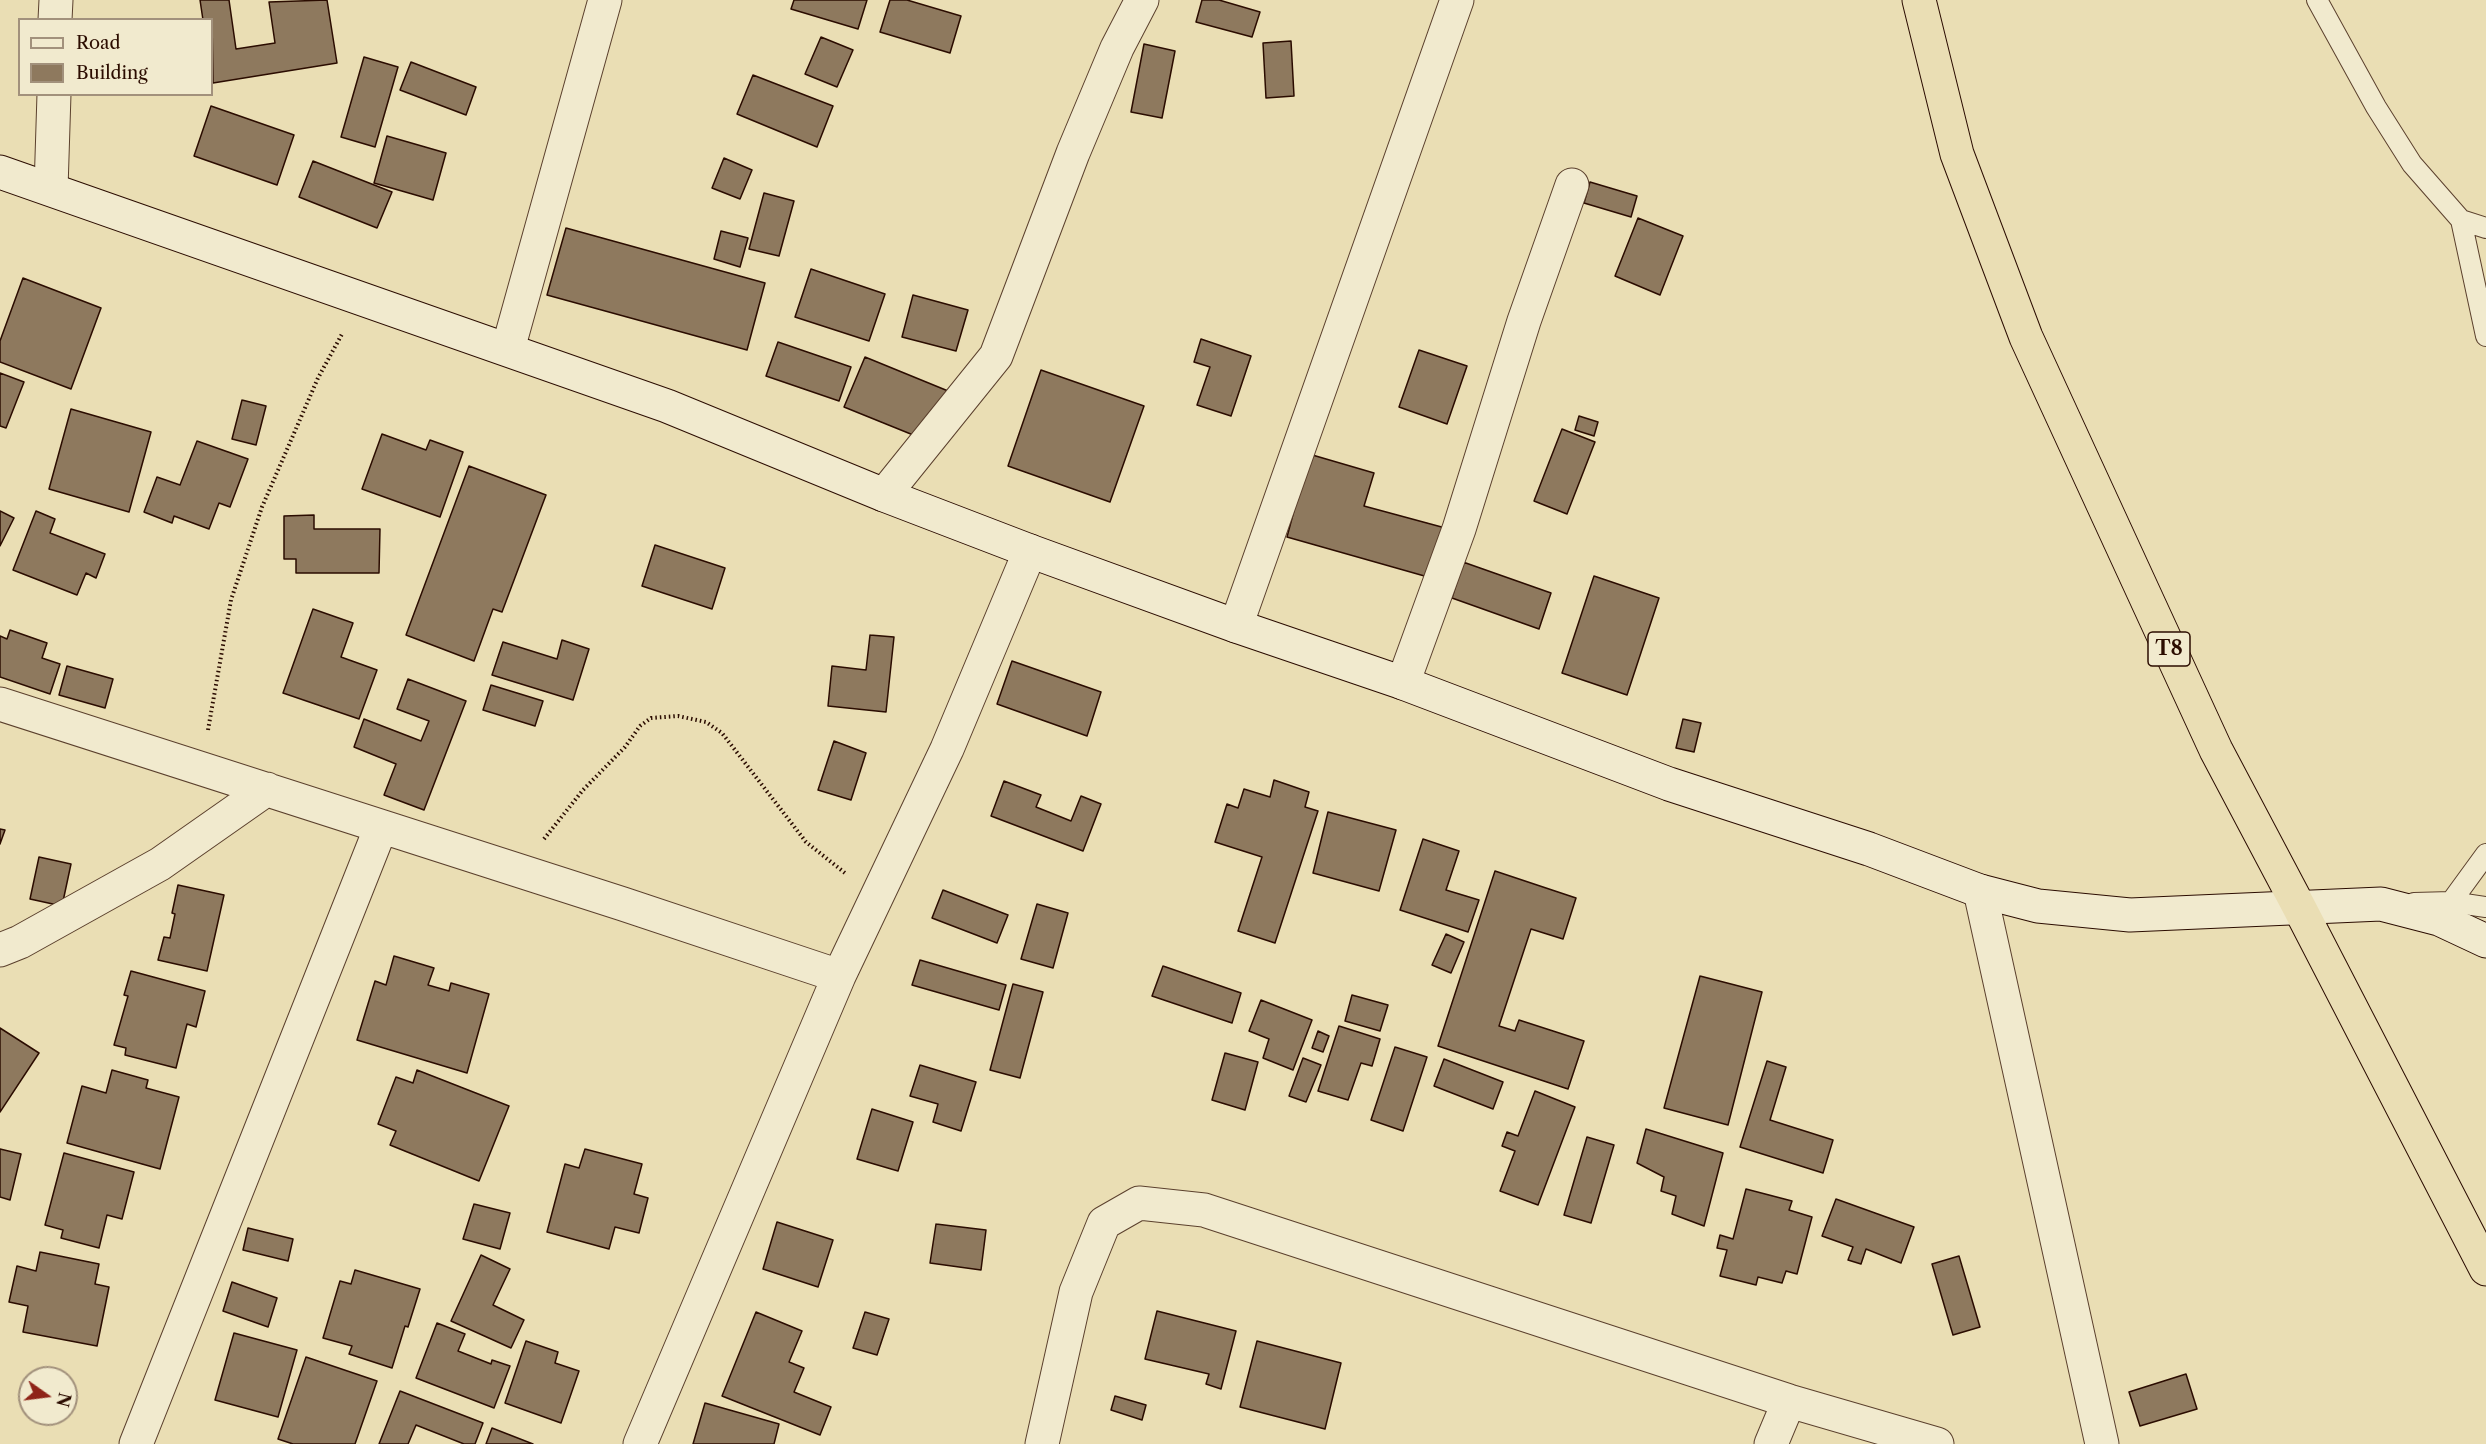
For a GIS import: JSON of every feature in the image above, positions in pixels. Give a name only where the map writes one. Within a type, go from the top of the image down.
[{"type":"highway","name":"T8","points":[[1919,0],[1957,154],[2026,337],[2216,750],[2300,907],[2486,1269]]},
{"type":"street","points":[[56,0],[56,18]]},
{"type":"street","points":[[508,349],[605,0]]},
{"type":"street","points":[[884,495],[996,356],[1116,48],[1142,0]]},
{"type":"street","points":[[1236,626],[1457,0]]},
{"type":"street","points":[[51,189],[54,96]]},
{"type":"street","points":[[0,172],[667,406],[884,495],[1030,551],[1236,626],[1403,683],[1669,784],[1869,849],[1980,891],[2038,906],[2130,915],[2381,904],[2439,918],[2486,941]]},
{"type":"street","points":[[1403,683],[1459,529],[1524,321],[1572,185]]},
{"type":"street","points":[[640,1444],[839,976],[947,749],[1030,551]]},
{"type":"street","points":[[0,704],[623,904],[839,976]]},
{"type":"street","points":[[0,950],[20,942],[160,864],[267,789]]},
{"type":"street","points":[[136,1444],[381,827]]},
{"type":"street","points":[[1980,891],[2102,1444]]},
{"type":"street","points":[[1041,1444],[1076,1292],[1104,1223],[1139,1203],[1204,1210],[1789,1401],[1937,1444]]},
{"type":"street","points":[[1771,1444],[1789,1401]]},
{"type":"lane","points":[[2317,0],[2376,107],[2412,164],[2461,220],[2486,336]]},
{"type":"lane","points":[[2461,220],[2486,228]]},
{"type":"lane","points":[[2451,902],[2486,854]]},
{"type":"lane","points":[[2381,904],[2451,902],[2486,907]]},
{"type":"path","points":[[202,770],[217,670],[231,600],[258,517],[318,378],[363,298]]},
{"type":"path","points":[[518,872],[583,790],[625,747],[640,726],[651,718],[678,716],[706,722],[722,733],[806,842],[876,898]]},
{"type":"building","points":[[200,0],[229,0],[236,49],[275,43],[269,2],[327,0],[337,63],[213,83],[213,18],[203,18]]},
{"type":"building","points":[[794,0],[867,0],[858,29],[791,9]]},
{"type":"building","points":[[890,0],[907,0],[961,16],[950,53],[880,32]]},
{"type":"building","points":[[1202,0],[1219,0],[1260,12],[1252,37],[1196,22]]},
{"type":"building","points":[[821,37],[853,50],[837,87],[805,74]]},
{"type":"building","points":[[1291,41],[1294,96],[1266,98],[1263,43]]},
{"type":"building","points":[[1144,44],[1175,51],[1162,118],[1131,112]]},
{"type":"building","points":[[364,57],[398,67],[375,147],[341,137]]},
{"type":"building","points":[[411,62],[476,87],[466,115],[400,90]]},
{"type":"building","points":[[753,75],[833,106],[817,147],[737,114]]},
{"type":"building","points":[[211,106],[294,135],[277,185],[194,156]]},
{"type":"building","points":[[387,136],[446,153],[433,200],[374,183]]},
{"type":"building","points":[[724,158],[752,170],[740,199],[712,188]]},
{"type":"building","points":[[313,161],[392,192],[377,228],[299,197]]},
{"type":"building","points":[[1590,182],[1637,196],[1631,217],[1584,203]]},
{"type":"building","points":[[764,193],[794,201],[779,256],[749,249]]},
{"type":"building","points":[[1638,218],[1683,236],[1660,295],[1615,276]]},
{"type":"building","points":[[566,228],[765,283],[747,350],[547,295]]},
{"type":"building","points":[[721,231],[748,238],[740,267],[714,259]]},
{"type":"building","points":[[811,269],[885,294],[869,341],[795,317]]},
{"type":"building","points":[[23,278],[101,308],[71,389],[0,362],[0,341]]},
{"type":"building","points":[[913,295],[968,310],[956,351],[902,337]]},
{"type":"building","points":[[1201,339],[1251,356],[1231,416],[1197,405],[1210,367],[1194,362]]},
{"type":"building","points":[[778,342],[851,367],[839,401],[766,376]]},
{"type":"building","points":[[1419,350],[1467,366],[1447,424],[1399,407]]},
{"type":"building","points":[[865,357],[953,393],[933,443],[844,407]]},
{"type":"building","points":[[1041,370],[1144,406],[1110,502],[1008,466]]},
{"type":"building","points":[[0,373],[24,382],[6,428],[0,426]]},
{"type":"building","points":[[242,400],[266,406],[256,445],[232,439]]},
{"type":"building","points":[[71,409],[151,432],[129,512],[49,489]]},
{"type":"building","points":[[1579,416],[1598,422],[1594,436],[1575,430]]},
{"type":"building","points":[[1562,429],[1595,442],[1567,514],[1534,501]]},
{"type":"building","points":[[382,434],[426,450],[430,440],[463,452],[440,517],[362,489]]},
{"type":"building","points":[[197,441],[248,459],[230,507],[219,503],[209,529],[174,516],[172,523],[144,512],[157,477],[180,485]]},
{"type":"building","points":[[1309,454],[1374,473],[1364,506],[1449,529],[1435,579],[1287,537]]},
{"type":"building","points":[[469,466],[546,495],[502,612],[493,609],[474,661],[406,635]]},
{"type":"building","points":[[0,511],[14,518],[0,546]]},
{"type":"building","points":[[36,511],[55,519],[50,533],[105,554],[96,578],[86,573],[77,595],[13,570]]},
{"type":"building","points":[[314,515],[314,529],[380,529],[379,573],[296,573],[296,559],[284,559],[284,516]]},
{"type":"building","points":[[655,545],[725,568],[712,609],[642,586]]},
{"type":"building","points":[[1463,562],[1551,593],[1539,629],[1452,598]]},
{"type":"building","points":[[1594,576],[1659,598],[1627,695],[1562,673]]},
{"type":"building","points":[[313,609],[353,623],[341,657],[377,670],[359,719],[283,693]]},
{"type":"building","points":[[10,630],[47,643],[42,658],[60,664],[50,694],[0,677],[0,636],[7,639]]},
{"type":"building","points":[[870,635],[894,637],[886,712],[828,706],[832,666],[866,670]]},
{"type":"building","points":[[562,640],[589,649],[573,700],[492,675],[503,642],[557,659]]},
{"type":"building","points":[[1012,661],[1101,692],[1087,736],[997,704]]},
{"type":"building","points":[[67,666],[113,679],[105,708],[59,695]]},
{"type":"building","points":[[408,679],[466,701],[424,810],[384,795],[396,764],[354,747],[364,719],[421,741],[429,721],[397,709]]},
{"type":"building","points":[[491,685],[543,701],[535,726],[483,710]]},
{"type":"building","points":[[1683,719],[1701,723],[1694,752],[1676,748]]},
{"type":"building","points":[[834,741],[866,753],[851,800],[818,790]]},
{"type":"building","points":[[1274,780],[1309,792],[1305,807],[1318,811],[1275,943],[1238,931],[1262,857],[1215,842],[1227,804],[1238,808],[1244,789],[1270,797]]},
{"type":"building","points":[[1004,781],[1041,795],[1036,807],[1071,821],[1081,796],[1101,804],[1083,851],[991,816]]},
{"type":"building","points":[[1328,812],[1396,830],[1379,891],[1313,873]]},
{"type":"building","points":[[0,829],[5,830],[0,844]]},
{"type":"building","points":[[1423,839],[1459,851],[1446,890],[1479,900],[1468,932],[1400,910]]},
{"type":"building","points":[[39,857],[71,864],[62,906],[30,899]]},
{"type":"building","points":[[1495,871],[1576,898],[1563,939],[1531,929],[1499,1026],[1515,1031],[1519,1020],[1584,1041],[1568,1089],[1438,1046]]},
{"type":"building","points":[[178,885],[224,895],[207,971],[158,960],[164,937],[170,938]]},
{"type":"building","points":[[943,890],[1008,915],[997,943],[932,918]]},
{"type":"building","points":[[1037,904],[1068,913],[1053,968],[1021,959]]},
{"type":"building","points":[[1446,934],[1464,942],[1451,973],[1432,965]]},
{"type":"building","points":[[394,956],[434,968],[428,985],[449,991],[451,983],[489,994],[467,1073],[357,1040],[375,981],[386,985]]},
{"type":"building","points":[[920,960],[1006,985],[999,1010],[912,985]]},
{"type":"building","points":[[1163,966],[1241,993],[1232,1023],[1152,996]]},
{"type":"building","points":[[131,971],[205,991],[196,1027],[187,1024],[176,1068],[125,1055],[126,1048],[114,1045],[128,996],[124,995]]},
{"type":"building","points":[[1700,976],[1762,992],[1728,1125],[1664,1108]]},
{"type":"building","points":[[1013,984],[1043,992],[1020,1078],[990,1070]]},
{"type":"building","points":[[1352,995],[1388,1005],[1380,1031],[1345,1021]]},
{"type":"building","points":[[1261,1000],[1312,1020],[1293,1070],[1263,1058],[1269,1039],[1249,1031]]},
{"type":"building","points":[[1339,1026],[1380,1039],[1372,1066],[1361,1063],[1348,1100],[1318,1091]]},
{"type":"building","points":[[0,1028],[39,1053],[0,1112]]},
{"type":"building","points":[[1318,1031],[1329,1036],[1323,1052],[1312,1048]]},
{"type":"building","points":[[1395,1047],[1427,1057],[1403,1131],[1371,1120]]},
{"type":"building","points":[[1225,1053],[1258,1062],[1245,1110],[1212,1100]]},
{"type":"building","points":[[1303,1058],[1321,1065],[1306,1102],[1289,1096]]},
{"type":"building","points":[[1444,1059],[1503,1082],[1493,1109],[1434,1086]]},
{"type":"building","points":[[1767,1061],[1786,1067],[1770,1120],[1833,1140],[1823,1173],[1740,1147]]},
{"type":"building","points":[[920,1065],[976,1082],[961,1131],[933,1122],[938,1104],[910,1096]]},
{"type":"building","points":[[112,1070],[148,1080],[146,1088],[179,1097],[160,1169],[67,1143],[82,1086],[106,1093]]},
{"type":"building","points":[[417,1070],[509,1106],[479,1181],[390,1145],[396,1131],[378,1124],[396,1077],[413,1083]]},
{"type":"building","points":[[1535,1091],[1575,1107],[1538,1205],[1500,1191],[1515,1151],[1502,1146],[1507,1132],[1518,1136]]},
{"type":"building","points":[[872,1109],[913,1122],[898,1171],[857,1159]]},
{"type":"building","points":[[1646,1129],[1723,1153],[1704,1226],[1672,1214],[1676,1196],[1661,1191],[1664,1177],[1637,1163]]},
{"type":"building","points":[[1587,1137],[1614,1145],[1591,1223],[1564,1215]]},
{"type":"building","points":[[0,1149],[21,1154],[10,1200],[0,1197]]},
{"type":"building","points":[[585,1149],[642,1164],[634,1194],[648,1198],[639,1233],[615,1227],[609,1249],[547,1232],[565,1164],[579,1168]]},
{"type":"building","points":[[64,1153],[134,1172],[122,1219],[107,1215],[99,1248],[61,1238],[63,1230],[45,1225]]},
{"type":"building","points":[[1746,1189],[1792,1201],[1789,1210],[1812,1217],[1797,1274],[1786,1271],[1782,1283],[1758,1277],[1756,1285],[1720,1276],[1727,1250],[1717,1248],[1720,1235],[1733,1239]]},
{"type":"building","points":[[1836,1199],[1914,1227],[1901,1263],[1866,1249],[1861,1264],[1848,1260],[1853,1247],[1822,1236]]},
{"type":"building","points":[[474,1204],[510,1213],[500,1249],[463,1239]]},
{"type":"building","points":[[777,1222],[833,1240],[818,1287],[763,1269]]},
{"type":"building","points":[[936,1224],[986,1230],[981,1270],[930,1263]]},
{"type":"building","points":[[248,1228],[293,1239],[288,1261],[243,1250]]},
{"type":"building","points":[[40,1252],[99,1264],[95,1284],[109,1287],[97,1346],[23,1332],[28,1306],[9,1302],[17,1266],[36,1271]]},
{"type":"building","points":[[481,1255],[510,1269],[493,1305],[524,1320],[511,1348],[451,1321]]},
{"type":"building","points":[[1959,1256],[1980,1327],[1953,1335],[1932,1264]]},
{"type":"building","points":[[355,1270],[420,1289],[392,1368],[349,1354],[352,1346],[323,1338],[340,1281],[351,1284]]},
{"type":"building","points":[[232,1282],[277,1298],[268,1327],[223,1311]]},
{"type":"building","points":[[1157,1311],[1236,1331],[1221,1389],[1206,1384],[1209,1374],[1145,1359]]},
{"type":"building","points":[[756,1312],[802,1331],[789,1362],[804,1368],[794,1392],[831,1407],[820,1435],[722,1396]]},
{"type":"building","points":[[865,1312],[889,1319],[877,1355],[853,1348]]},
{"type":"building","points":[[437,1323],[465,1334],[458,1351],[491,1364],[492,1360],[510,1366],[494,1408],[416,1378]]},
{"type":"building","points":[[234,1333],[297,1350],[278,1417],[215,1400]]},
{"type":"building","points":[[526,1341],[558,1352],[555,1363],[579,1371],[561,1423],[505,1403]]},
{"type":"building","points":[[1257,1341],[1341,1363],[1325,1429],[1240,1407]]},
{"type":"building","points":[[306,1357],[377,1381],[355,1444],[293,1444],[278,1439]]},
{"type":"building","points":[[2186,1374],[2197,1409],[2140,1426],[2129,1392]]},
{"type":"building","points":[[400,1391],[483,1423],[475,1444],[464,1444],[416,1425],[408,1444],[379,1444]]},
{"type":"building","points":[[1115,1396],[1146,1405],[1142,1420],[1111,1410]]},
{"type":"building","points":[[705,1403],[779,1424],[774,1444],[693,1444]]},
{"type":"building","points":[[492,1428],[533,1444],[486,1444]]}]
